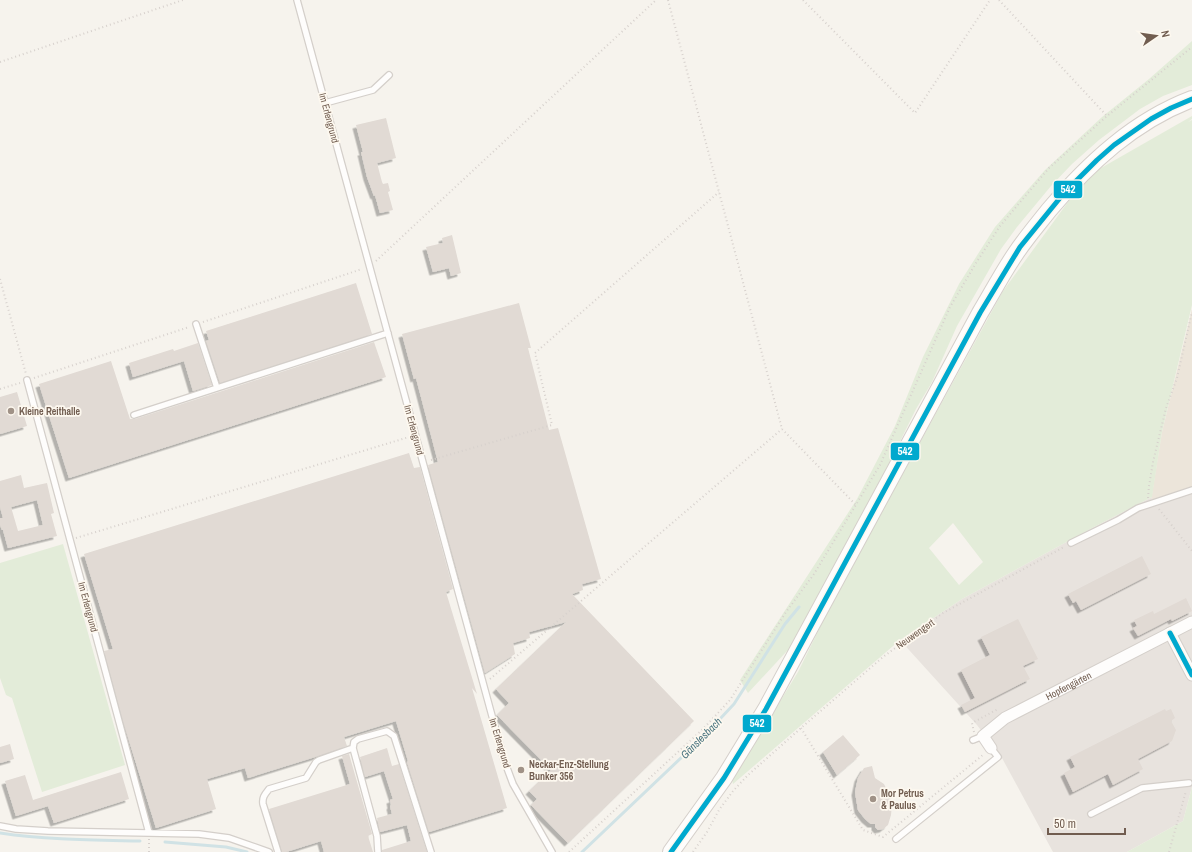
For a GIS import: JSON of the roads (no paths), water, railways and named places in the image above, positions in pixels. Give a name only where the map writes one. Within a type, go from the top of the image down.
[{"type":"main road","points":[[671,852],[724,778],[766,709],[976,320],[1016,253],[1040,220],[1068,187],[1103,153],[1149,120],[1192,99]]},
{"type":"street","name":"Hopfengärten","points":[[991,748],[978,738],[1005,718],[1192,622]]},
{"type":"street","points":[[1170,633],[1192,675]]},
{"type":"lane","name":"Im Erlengrund","points":[[297,0],[504,760],[513,784],[552,852]]},
{"type":"lane","points":[[325,103],[373,90],[389,75]]},
{"type":"lane","points":[[196,324],[217,388]]},
{"type":"lane","points":[[134,415],[388,333]]},
{"type":"lane","name":"Im Erlengrund","points":[[28,380],[149,833]]},
{"type":"lane","points":[[1071,543],[1118,520],[1138,508],[1192,490]]},
{"type":"lane","points":[[378,852],[377,836],[353,748],[354,742],[358,739],[383,731],[391,733],[394,736],[431,852]]},
{"type":"lane","points":[[278,852],[263,804],[262,799],[265,794],[269,789],[306,778],[316,762],[319,760],[353,748]]},
{"type":"lane","points":[[896,839],[998,757],[991,748]]},
{"type":"lane","points":[[1091,814],[1142,788],[1188,783]]},
{"type":"lane","points":[[0,826],[16,829],[48,831],[199,834],[229,838],[269,852]]},
{"type":"waterway","name":"Gänslesbach","points":[[582,852],[703,737],[734,704],[785,624],[799,607]]},
{"type":"waterway","points":[[0,833],[87,840],[140,841]]},
{"type":"waterway","points":[[165,842],[226,847],[247,852]]},
{"type":"place","name":"Kleine Reithalle","points":[[11,411]]},
{"type":"place","name":"Neckar-Enz-Stellung Bunker 356","points":[[521,770]]},
{"type":"place","name":"Mor Petrus & Paulus","points":[[873,799]]}]
